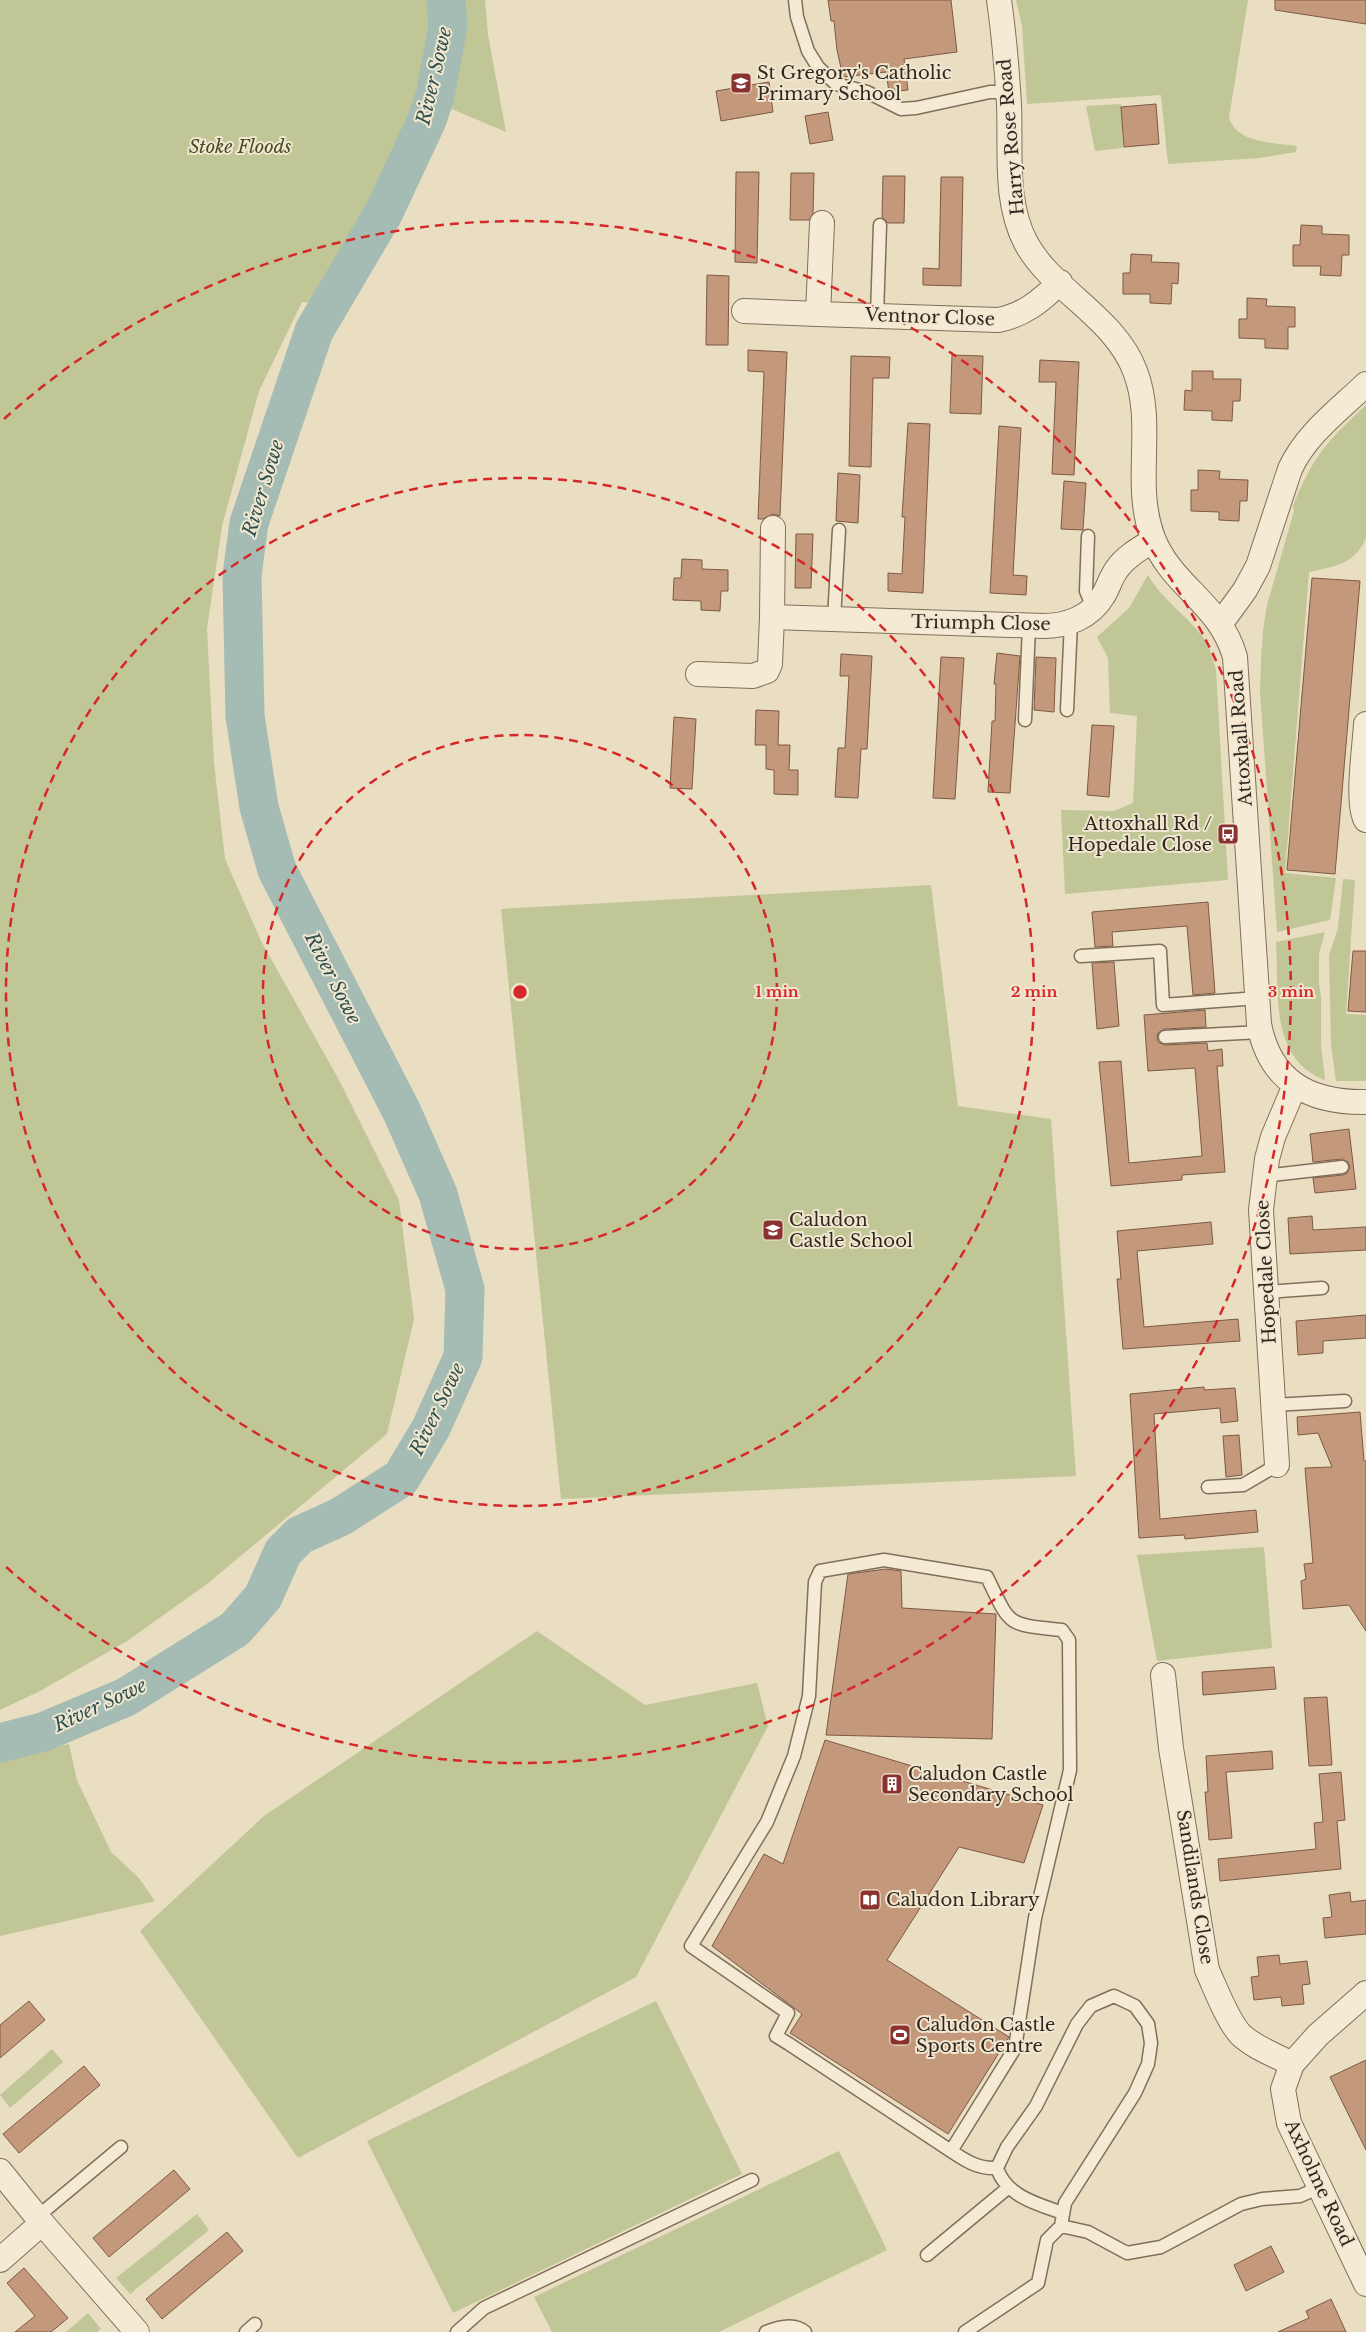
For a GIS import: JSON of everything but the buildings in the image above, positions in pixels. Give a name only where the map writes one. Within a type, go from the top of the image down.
[{"type":"street","name":"Harry Rose Road","points":[[999,0],[1008,92],[1011,183],[1016,219],[1030,250],[1122,345],[1135,370],[1144,408],[1143,474],[1145,508],[1154,540],[1168,566],[1221,623]]},
{"type":"street","points":[[818,314],[822,223]]},
{"type":"street","name":"Ventnor Close","points":[[744,311],[998,320],[1026,311],[1040,302],[1060,282]]},
{"type":"street","points":[[1221,623],[1245,590],[1258,566],[1296,455],[1305,442],[1366,384]]},
{"type":"street","points":[[698,674],[753,676],[767,671],[770,664],[772,617],[773,528]]},
{"type":"street","name":"Triumph Close","points":[[772,617],[1053,626],[1071,622],[1094,608],[1101,599],[1117,568],[1127,558],[1154,540]]},
{"type":"street","name":"Attoxhall Road","points":[[1221,623],[1232,646],[1237,670],[1261,1032],[1271,1058],[1295,1085],[1318,1098],[1340,1102],[1366,1102]]},
{"type":"street","points":[[1366,724],[1362,801],[1363,815],[1366,820]]},
{"type":"street","name":"Hopedale Close","points":[[1277,1464],[1260,1210],[1264,1176],[1273,1137],[1295,1085]]},
{"type":"street","name":"Sandilands Close","points":[[1164,1675],[1172,1748],[1208,1970],[1221,2002],[1240,2035],[1258,2047],[1292,2064]]},
{"type":"street","name":"Axholme Road","points":[[1366,1993],[1318,2035],[1292,2064],[1283,2089],[1289,2123],[1366,2284]]},
{"type":"street","points":[[0,2170],[40,2220],[137,2332]]},
{"type":"street","points":[[0,2260],[40,2220]]},
{"type":"lane","points":[[796,0],[797,17],[808,51],[818,67],[836,84],[867,92],[901,108],[916,108],[990,92],[1008,92]]},
{"type":"lane","points":[[877,315],[880,225]]},
{"type":"lane","points":[[834,619],[838,530]]},
{"type":"lane","points":[[1088,536],[1086,590],[1094,608]]},
{"type":"lane","points":[[1067,710],[1071,622]]},
{"type":"lane","points":[[1025,720],[1029,626]]},
{"type":"lane","points":[[1081,956],[1160,951],[1163,1005],[1258,998]]},
{"type":"lane","points":[[1165,1037],[1261,1032]]},
{"type":"lane","points":[[1264,1176],[1342,1167]]},
{"type":"lane","points":[[1265,1292],[1322,1288]]},
{"type":"lane","points":[[1273,1405],[1345,1401]]},
{"type":"lane","points":[[1208,1486],[1243,1485],[1277,1464]]},
{"type":"lane","points":[[951,2151],[1015,2048],[1035,1918],[1070,1770],[1068,1640],[1062,1630],[1019,1625],[1005,1615],[987,1577],[884,1560],[820,1571],[815,1582],[809,1696],[794,1756],[767,1822],[692,1946],[788,2013],[776,2036],[951,2151],[983,2169],[997,2168]]},
{"type":"lane","points":[[965,2332],[1038,2283],[1047,2240],[1061,2226],[1064,2208],[1135,2093],[1148,2064],[1151,2043],[1148,2024],[1135,2006],[1114,1996],[1091,2006],[1077,2024],[1036,2106],[1007,2147],[997,2168],[1001,2181],[1026,2200],[1064,2208]]},
{"type":"lane","points":[[40,2220],[121,2147]]},
{"type":"lane","points":[[457,2332],[484,2308],[752,2180]]},
{"type":"lane","points":[[927,2255],[1009,2187]]},
{"type":"lane","points":[[1061,2226],[1088,2232],[1127,2253],[1161,2247],[1241,2204],[1262,2198],[1300,2196],[1320,2187]]},
{"type":"lane","points":[[766,2332],[782,2326],[801,2329],[805,2332]]},
{"type":"green space","name":"Stoke Floods","points":[[0,0],[485,0],[488,35],[506,132],[447,107],[420,92],[415,117],[391,180],[320,303],[302,302],[259,391],[222,526],[207,629],[214,763],[225,859],[261,941],[339,1080],[399,1200],[414,1319],[387,1434],[207,1584],[127,1641],[42,1690],[0,1710]]},
{"type":"green space","points":[[1016,0],[1248,0],[1229,118],[1240,133],[1257,140],[1297,146],[1296,152],[1259,158],[1168,164],[1161,95],[1027,104],[1022,26]]},
{"type":"green space","points":[[1121,104],[1123,148],[1095,151],[1086,106]]},
{"type":"green space","points":[[1366,405],[1366,537],[1362,546],[1350,559],[1335,566],[1309,572],[1285,873],[1336,878],[1330,920],[1277,932],[1260,693],[1263,630],[1267,605],[1294,511],[1293,506],[1307,474],[1322,450]]},
{"type":"green space","points":[[1148,575],[1160,592],[1205,640],[1216,670],[1228,880],[1065,894],[1061,810],[1114,811],[1133,803],[1137,716],[1110,713],[1108,658],[1097,637],[1129,608]]},
{"type":"green space","points":[[1343,879],[1355,880],[1346,1014],[1366,1015],[1366,1081],[1336,1081],[1331,1045],[1329,955],[1338,928]]},
{"type":"green space","points":[[931,885],[958,1106],[1051,1119],[1076,1476],[561,1499],[501,909]]},
{"type":"green space","points":[[1325,932],[1319,954],[1319,983],[1321,997],[1321,1044],[1325,1080],[1307,1070],[1294,1057],[1286,1040],[1278,1002],[1276,942]]},
{"type":"green space","points":[[1264,1547],[1272,1648],[1157,1661],[1137,1555]]},
{"type":"green space","points":[[537,1631],[645,1705],[757,1683],[768,1726],[636,1977],[298,2158],[140,1931],[264,1816]]},
{"type":"green space","points":[[69,1744],[77,1780],[111,1852],[139,1878],[155,1901],[0,1936],[0,1760]]},
{"type":"green space","points":[[656,2001],[742,2174],[453,2313],[367,2141]]},
{"type":"green space","points":[[52,2049],[63,2062],[10,2108],[0,2095]]},
{"type":"green space","points":[[839,2151],[887,2250],[719,2332],[552,2332],[534,2297]]},
{"type":"green space","points":[[197,2214],[209,2230],[130,2294],[116,2278]]},
{"type":"green space","points":[[88,2313],[101,2329],[97,2332],[66,2332]]},
{"type":"waterway","name":"River Sowe","points":[[0,1743],[43,1732],[126,1697],[235,1629],[263,1597],[283,1552],[300,1535],[340,1517],[401,1478],[431,1428],[463,1357],[465,1289],[438,1194],[402,1112],[277,870],[259,807],[245,716],[242,575],[249,523],[314,331],[383,214],[427,120],[435,96],[448,26],[446,0]]},
{"type":"place","name":"St Gregory's Catholic Primary School","points":[[741,83]]},
{"type":"place","name":"Attoxhall Rd / Hopedale Close","points":[[1228,834]]},
{"type":"place","name":"Caludon Castle School","points":[[773,1230]]},
{"type":"place","name":"Caludon Castle Secondary School","points":[[892,1784]]},
{"type":"place","name":"Caludon Library","points":[[870,1900]]},
{"type":"place","name":"Caludon Castle Sports Centre","points":[[900,2035]]}]
